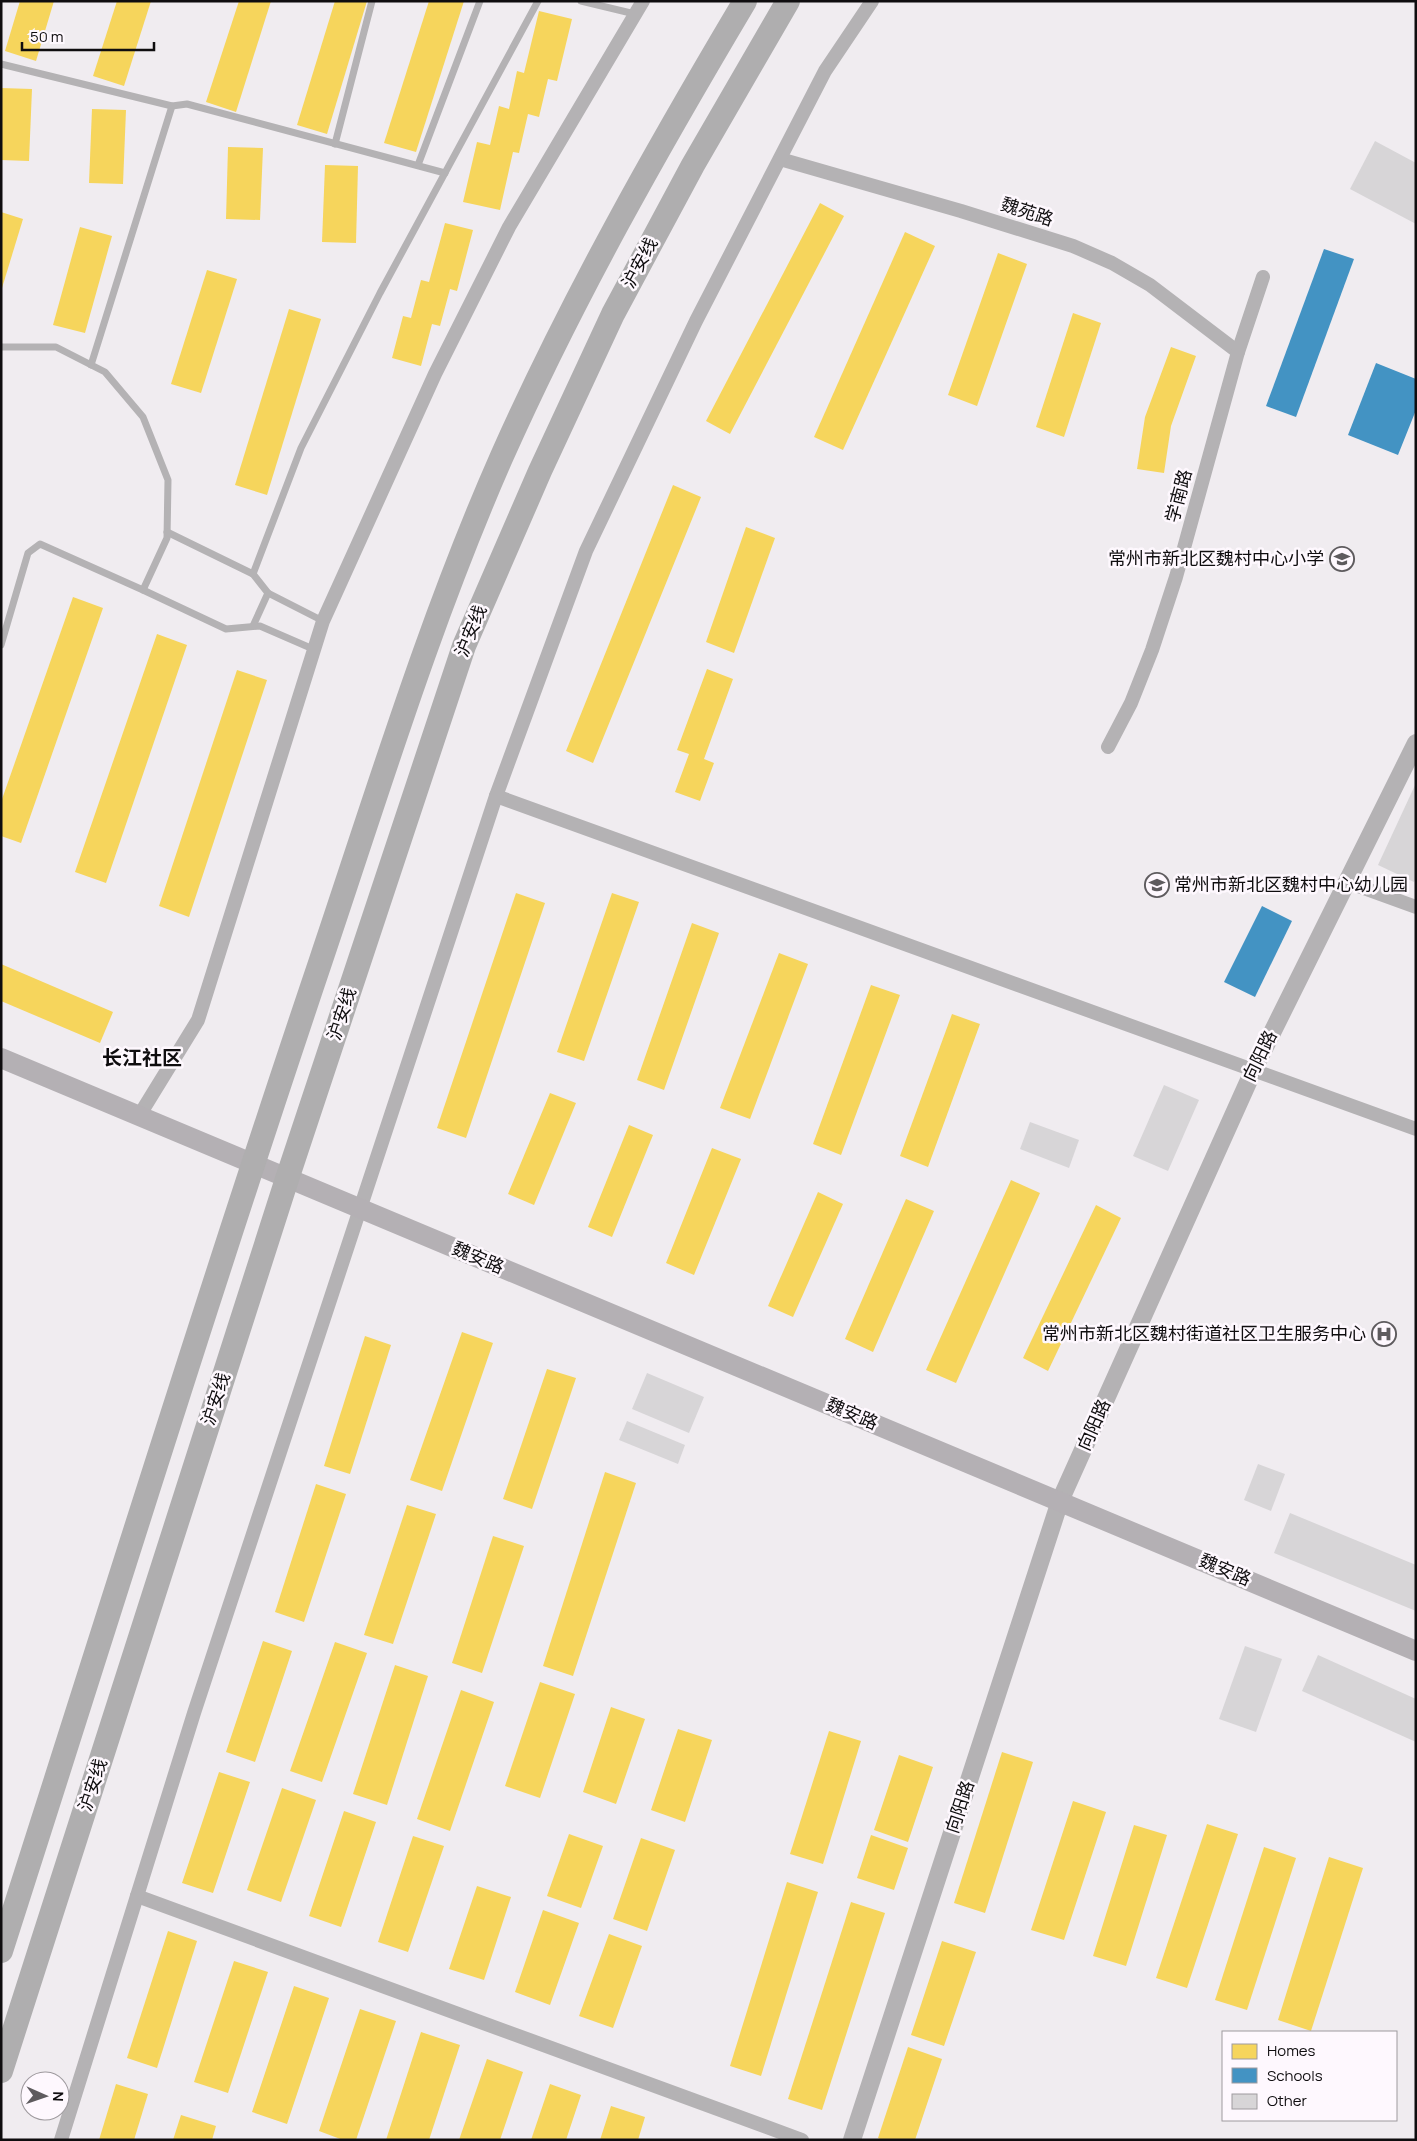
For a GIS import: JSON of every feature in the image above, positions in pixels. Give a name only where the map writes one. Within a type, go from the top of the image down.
[{"type":"highway","name":"沪安线","points":[[1,1951],[252,1164],[431,634],[502,457],[577,300],[657,148],[745,1]]},
{"type":"highway","name":"沪安线","points":[[1,2071],[287,1179],[464,646],[540,471],[613,314],[693,165],[788,1]]},
{"type":"main road","name":"魏安路","points":[[1,1058],[1416,1650]]},
{"type":"street","points":[[139,1116],[198,1020],[323,621],[435,374],[509,227],[643,1]]},
{"type":"street","points":[[61,2140],[194,1713],[496,796],[586,551],[696,321],[825,71],[872,1]]},
{"type":"street","name":"魏苑路","points":[[780,159],[961,210],[1073,246],[1112,263],[1150,285],[1238,352]]},
{"type":"street","name":"学南路","points":[[1108,748],[1130,703],[1152,650],[1176,577],[1238,352],[1263,277]]},
{"type":"street","name":"向阳路","points":[[852,2140],[1060,1501],[1254,1069],[1416,744]]},
{"type":"street","points":[[496,796],[1416,1129]]},
{"type":"street","points":[[1347,882],[1416,907]]},
{"type":"street","points":[[137,1896],[802,2140]]},
{"type":"lane","points":[[335,144],[372,1]]},
{"type":"lane","points":[[418,165],[480,1]]},
{"type":"lane","points":[[254,574],[300,448],[538,1]]},
{"type":"lane","points":[[581,1],[636,14]]},
{"type":"lane","points":[[1,64],[172,106],[187,104],[445,173]]},
{"type":"lane","points":[[91,365],[172,106]]},
{"type":"lane","points":[[1,347],[56,347],[104,372],[143,417],[168,480],[167,538],[142,590]]},
{"type":"lane","points":[[167,532],[254,574],[268,593],[323,621]]},
{"type":"lane","points":[[1,645],[28,553],[40,544],[226,629],[260,626],[313,650]]},
{"type":"lane","points":[[253,626],[268,593]]},
{"type":"building: Homes","points":[[20,1],[54,1],[36,61],[5,51]]},
{"type":"building: Homes","points":[[117,1],[151,1],[124,86],[93,76]]},
{"type":"building: Homes","points":[[239,1],[271,1],[236,112],[206,102]]},
{"type":"building: Homes","points":[[335,1],[367,1],[327,134],[297,125]]},
{"type":"building: Homes","points":[[429,1],[464,1],[416,152],[384,143]]},
{"type":"building: Homes","points":[[539,11],[572,19],[557,81],[548,79],[539,117],[528,114],[519,153],[513,152],[500,210],[463,202],[477,142],[490,145],[499,106],[509,109],[517,71],[524,73]]},
{"type":"building: Homes","points":[[1,88],[32,89],[29,161],[1,160]]},
{"type":"building: Homes","points":[[92,109],[126,110],[123,184],[89,183]]},
{"type":"building: Homes","points":[[228,147],[263,148],[260,220],[226,219]]},
{"type":"building: Homes","points":[[325,165],[358,166],[356,243],[322,242]]},
{"type":"building: Homes","points":[[820,203],[844,216],[730,434],[706,421]]},
{"type":"building: Homes","points":[[1,212],[23,219],[2,288],[1,288]]},
{"type":"building: Homes","points":[[445,223],[473,230],[457,291],[450,289],[440,326],[432,324],[421,366],[392,358],[403,316],[411,318],[421,280],[429,282]]},
{"type":"building: Homes","points":[[80,227],[112,236],[85,333],[53,325]]},
{"type":"building: Homes","points":[[905,232],[935,246],[843,450],[814,437]]},
{"type":"building: Homes","points":[[998,253],[1027,264],[977,406],[948,395]]},
{"type":"building: Homes","points":[[207,270],[237,279],[201,393],[171,384]]},
{"type":"building: Homes","points":[[289,309],[321,319],[267,495],[235,485]]},
{"type":"building: Homes","points":[[1073,313],[1101,323],[1064,437],[1036,427]]},
{"type":"building: Homes","points":[[1171,347],[1196,356],[1171,426],[1164,473],[1137,469],[1145,417]]},
{"type":"building: Homes","points":[[673,485],[701,497],[593,763],[566,751]]},
{"type":"building: Homes","points":[[746,527],[775,538],[734,653],[706,642]]},
{"type":"building: Homes","points":[[73,597],[103,608],[21,843],[1,836],[1,802]]},
{"type":"building: Homes","points":[[157,634],[187,645],[106,883],[75,872]]},
{"type":"building: Homes","points":[[707,669],[733,679],[704,759],[714,763],[700,801],[675,792],[689,754],[677,750]]},
{"type":"building: Homes","points":[[237,670],[267,680],[189,917],[159,906]]},
{"type":"building: Homes","points":[[516,893],[545,903],[466,1138],[437,1128]]},
{"type":"building: Homes","points":[[612,893],[639,902],[584,1061],[557,1052]]},
{"type":"building: Homes","points":[[692,923],[719,933],[664,1090],[637,1080]]},
{"type":"building: Homes","points":[[779,953],[808,964],[750,1119],[720,1108]]},
{"type":"building: Homes","points":[[1,964],[113,1012],[100,1043],[1,1001]]},
{"type":"building: Homes","points":[[871,985],[900,995],[841,1155],[813,1144]]},
{"type":"building: Homes","points":[[952,1014],[980,1024],[928,1167],[900,1156]]},
{"type":"building: Homes","points":[[550,1093],[576,1103],[534,1205],[508,1194]]},
{"type":"building: Homes","points":[[629,1125],[653,1135],[612,1237],[588,1227]]},
{"type":"building: Homes","points":[[712,1148],[741,1159],[694,1275],[666,1263]]},
{"type":"building: Homes","points":[[1011,1180],[1040,1193],[956,1383],[926,1370]]},
{"type":"building: Homes","points":[[818,1192],[843,1204],[793,1317],[768,1306]]},
{"type":"building: Homes","points":[[906,1199],[934,1211],[873,1352],[845,1339]]},
{"type":"building: Homes","points":[[1096,1205],[1121,1218],[1048,1371],[1023,1358]]},
{"type":"building: Homes","points":[[462,1332],[493,1343],[442,1491],[410,1480]]},
{"type":"building: Homes","points":[[365,1336],[391,1345],[350,1474],[324,1466]]},
{"type":"building: Homes","points":[[547,1369],[576,1378],[532,1509],[503,1499]]},
{"type":"building: Homes","points":[[605,1472],[636,1483],[573,1676],[543,1666]]},
{"type":"building: Homes","points":[[316,1484],[346,1494],[304,1622],[275,1612]]},
{"type":"building: Homes","points":[[407,1505],[436,1514],[393,1644],[364,1635]]},
{"type":"building: Homes","points":[[493,1536],[524,1546],[482,1673],[452,1663]]},
{"type":"building: Homes","points":[[263,1641],[292,1651],[255,1762],[226,1752]]},
{"type":"building: Homes","points":[[335,1642],[367,1653],[322,1782],[290,1771]]},
{"type":"building: Homes","points":[[395,1665],[428,1676],[387,1805],[353,1794]]},
{"type":"building: Homes","points":[[540,1682],[575,1694],[540,1798],[505,1786]]},
{"type":"building: Homes","points":[[461,1690],[494,1702],[450,1831],[417,1819]]},
{"type":"building: Homes","points":[[611,1707],[645,1719],[616,1804],[583,1792]]},
{"type":"building: Homes","points":[[678,1729],[712,1740],[685,1822],[651,1810]]},
{"type":"building: Homes","points":[[829,1731],[861,1741],[823,1864],[790,1854]]},
{"type":"building: Homes","points":[[1002,1752],[1033,1762],[985,1913],[954,1903]]},
{"type":"building: Homes","points":[[899,1755],[933,1767],[908,1842],[874,1830]]},
{"type":"building: Homes","points":[[219,1772],[250,1782],[213,1893],[182,1883]]},
{"type":"building: Homes","points":[[282,1788],[316,1800],[281,1902],[247,1890]]},
{"type":"building: Homes","points":[[1073,1801],[1106,1812],[1064,1940],[1031,1930]]},
{"type":"building: Homes","points":[[344,1811],[376,1822],[341,1927],[309,1916]]},
{"type":"building: Homes","points":[[1207,1824],[1238,1834],[1187,1988],[1156,1978]]},
{"type":"building: Homes","points":[[1134,1825],[1167,1835],[1126,1966],[1093,1956]]},
{"type":"building: Homes","points":[[569,1834],[603,1846],[581,1908],[547,1896]]},
{"type":"building: Homes","points":[[871,1835],[908,1848],[894,1890],[857,1878]]},
{"type":"building: Homes","points":[[413,1836],[444,1846],[408,1952],[378,1942]]},
{"type":"building: Homes","points":[[641,1838],[675,1850],[647,1931],[613,1919]]},
{"type":"building: Homes","points":[[1264,1847],[1296,1858],[1247,2010],[1215,2000]]},
{"type":"building: Homes","points":[[1329,1857],[1363,1868],[1311,2031],[1278,2020]]},
{"type":"building: Homes","points":[[787,1882],[818,1892],[761,2076],[730,2066]]},
{"type":"building: Homes","points":[[477,1886],[511,1897],[484,1980],[449,1969]]},
{"type":"building: Homes","points":[[851,1902],[885,1913],[822,2110],[788,2099]]},
{"type":"building: Homes","points":[[543,1910],[579,1923],[550,2005],[515,1992]]},
{"type":"building: Homes","points":[[168,1931],[197,1941],[157,2068],[127,2058]]},
{"type":"building: Homes","points":[[609,1934],[642,1946],[613,2028],[579,2016]]},
{"type":"building: Homes","points":[[942,1941],[976,1952],[944,2046],[911,2035]]},
{"type":"building: Homes","points":[[234,1961],[268,1972],[228,2093],[194,2082]]},
{"type":"building: Homes","points":[[294,1986],[329,1998],[287,2124],[252,2112]]},
{"type":"building: Homes","points":[[360,2009],[396,2021],[356,2140],[343,2140],[319,2131]]},
{"type":"building: Homes","points":[[421,2032],[460,2045],[429,2140],[386,2140]]},
{"type":"building: Homes","points":[[908,2047],[942,2059],[915,2140],[882,2140],[878,2138]]},
{"type":"building: Homes","points":[[487,2059],[523,2072],[500,2140],[459,2140]]},
{"type":"building: Homes","points":[[116,2084],[148,2094],[134,2140],[99,2140]]},
{"type":"building: Homes","points":[[550,2084],[581,2095],[566,2140],[531,2140]]},
{"type":"building: Homes","points":[[611,2106],[645,2117],[638,2140],[600,2140]]},
{"type":"building: Homes","points":[[181,2115],[216,2126],[212,2140],[173,2140]]},
{"type":"building: Schools","points":[[1324,249],[1354,259],[1296,417],[1266,406]]},
{"type":"building: Schools","points":[[1376,363],[1416,379],[1416,410],[1398,455],[1348,435]]},
{"type":"building: Schools","points":[[1262,906],[1292,921],[1255,997],[1224,982]]},
{"type":"building: Other","points":[[1375,141],[1416,163],[1416,224],[1350,189]]},
{"type":"building: Other","points":[[1416,783],[1416,878],[1414,882],[1378,865]]},
{"type":"building: Other","points":[[1164,1085],[1199,1100],[1168,1171],[1133,1156]]},
{"type":"building: Other","points":[[1030,1122],[1079,1140],[1069,1168],[1020,1149]]},
{"type":"building: Other","points":[[647,1373],[704,1397],[689,1433],[632,1409]]},
{"type":"building: Other","points":[[627,1421],[685,1445],[678,1464],[619,1440]]},
{"type":"building: Other","points":[[1258,1464],[1285,1474],[1271,1511],[1244,1500]]},
{"type":"building: Other","points":[[1290,1513],[1416,1565],[1416,1611],[1274,1553]]},
{"type":"building: Other","points":[[1245,1646],[1282,1659],[1256,1732],[1219,1719]]},
{"type":"building: Other","points":[[1318,1655],[1416,1699],[1416,1742],[1302,1691]]},
{"type":"place","name":"常州市新北区魏村中心小学","points":[[1342,559]]},
{"type":"place","name":"常州市新北区魏村中心幼儿园","points":[[1157,885]]},
{"type":"place","name":"常州市新北区魏村街道社区卫生服务中心","points":[[1384,1334]]},
{"type":"district","name":"长江社区","points":[[142,1058]]}]
